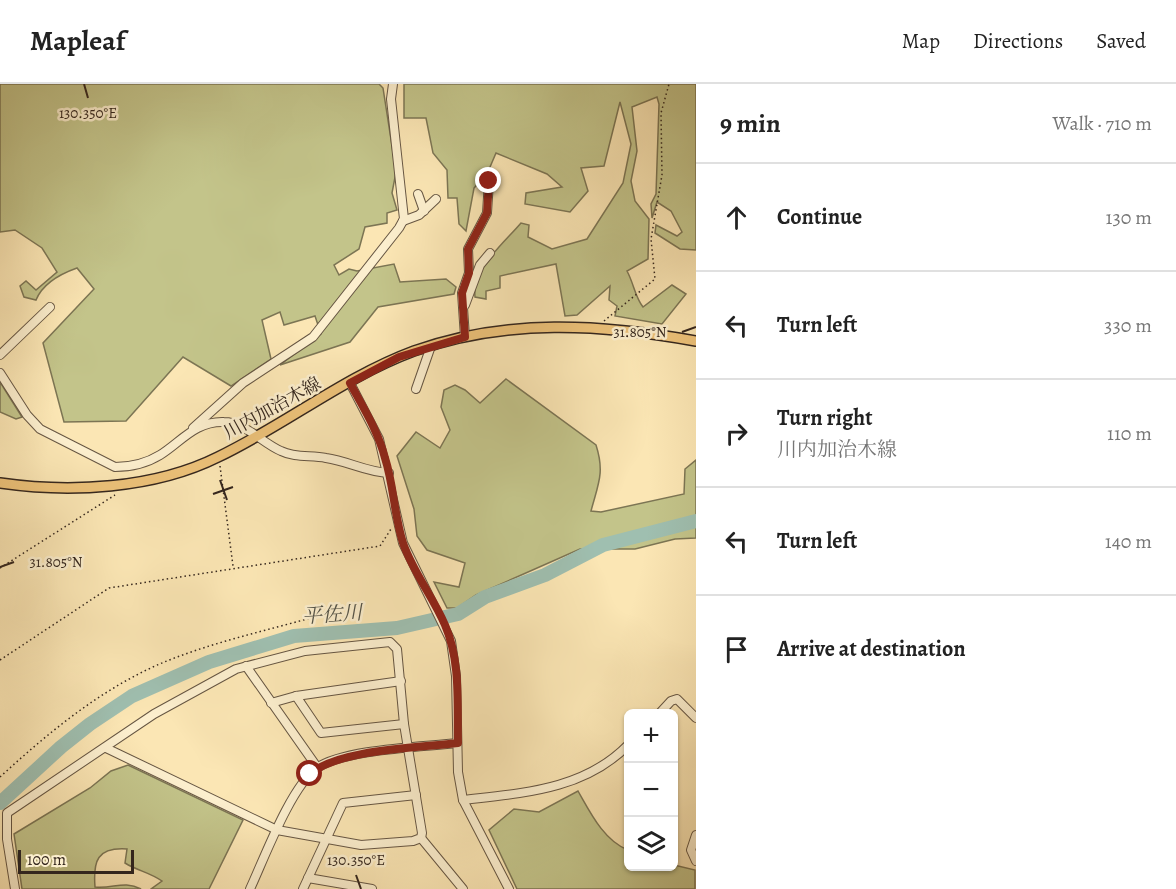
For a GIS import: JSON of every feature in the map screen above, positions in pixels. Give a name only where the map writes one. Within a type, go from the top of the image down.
[{"type":"main road","name":"川内加治木線","points":[[0,483],[50,488],[126,483],[170,474],[218,458],[399,357],[465,337],[527,327],[600,327],[632,329],[696,341]]},
{"type":"street","points":[[393,84],[391,99],[402,192],[403,221]]},
{"type":"street","points":[[465,337],[462,293],[469,273],[468,249],[487,213],[489,181]]},
{"type":"street","points":[[418,194],[424,211]]},
{"type":"street","points":[[0,373],[27,415],[40,429],[115,467],[129,467],[159,456],[243,383],[313,337],[403,221],[424,211],[436,199]]},
{"type":"street","points":[[463,312],[480,265],[490,253]]},
{"type":"street","points":[[0,355],[50,307]]},
{"type":"street","points":[[416,389],[431,346]]},
{"type":"street","points":[[350,383],[380,439],[389,473],[397,522],[407,555],[446,627],[455,658],[458,772],[463,800],[508,889]]},
{"type":"street","points":[[193,428],[224,422],[242,427],[279,451],[293,456],[329,458],[371,472],[389,473]]},
{"type":"street","points":[[15,889],[4,841],[7,813],[198,687],[246,666],[305,651],[390,642],[398,649],[404,724],[422,833],[413,841],[361,845],[277,830],[106,748]]},
{"type":"street","points":[[246,666],[317,767]]},
{"type":"street","points":[[271,703],[296,696],[401,681]]},
{"type":"street","points":[[296,696],[321,733],[404,724]]},
{"type":"street","points":[[663,709],[671,700],[677,699],[696,718]]},
{"type":"street","points":[[250,889],[277,830],[302,784],[317,767],[344,757],[458,743]]},
{"type":"street","points":[[463,800],[519,794],[570,783],[603,767],[624,749]]},
{"type":"street","points":[[303,889],[343,803],[416,795]]},
{"type":"street","points":[[696,835],[691,850],[696,861]]},
{"type":"street","points":[[420,837],[463,889]]},
{"type":"street","points":[[308,878],[372,889]]},
{"type":"path","points":[[600,327],[606,319],[655,279],[651,239],[662,176],[661,113],[669,84]]},
{"type":"path","points":[[218,458],[233,566]]},
{"type":"path","points":[[0,568],[115,495]]},
{"type":"path","points":[[0,660],[109,588],[233,566],[380,546],[397,522]]},
{"type":"path","points":[[0,777],[51,730],[121,684],[156,666],[200,650],[321,615]]},
{"type":"green space","points":[[0,84],[379,84],[383,88],[396,172],[392,193],[397,210],[387,213],[387,223],[365,227],[359,249],[334,265],[339,275],[349,269],[357,271],[394,264],[400,282],[446,279],[456,287],[454,294],[378,307],[350,342],[280,365],[321,334],[315,316],[284,325],[280,312],[262,320],[271,359],[231,386],[183,357],[126,421],[64,422],[43,343],[94,289],[77,268],[53,280],[36,300],[24,297],[20,286],[26,281],[36,290],[57,272],[42,248],[15,230],[0,232]]},
{"type":"green space","points":[[404,84],[696,84],[696,250],[680,249],[655,233],[656,225],[677,236],[682,232],[671,211],[657,202],[652,218],[651,204],[656,194],[659,104],[657,97],[632,107],[637,151],[631,181],[635,201],[649,219],[648,259],[627,271],[643,307],[672,285],[686,294],[662,324],[615,316],[617,306],[609,300],[610,286],[577,315],[565,316],[556,264],[500,276],[500,288],[486,291],[486,299],[475,297],[475,287],[484,267],[521,223],[529,225],[528,237],[552,249],[587,239],[623,183],[631,144],[620,102],[604,166],[581,168],[588,191],[570,212],[525,204],[526,193],[562,187],[547,174],[496,153],[487,174],[474,188],[466,231],[459,224],[457,198],[448,198],[447,170],[433,153],[426,118],[404,118]]},
{"type":"green space","points":[[506,379],[596,445],[600,471],[591,511],[601,512],[684,494],[685,469],[696,460],[696,538],[675,539],[635,549],[580,549],[476,595],[457,608],[447,608],[434,582],[459,587],[465,563],[427,550],[417,536],[414,509],[397,456],[416,432],[440,448],[450,430],[441,407],[444,390],[455,385],[480,403]]},
{"type":"green space","points":[[0,382],[22,417],[16,419],[0,412]]},
{"type":"green space","points":[[128,765],[243,820],[209,889],[151,889],[162,881],[125,863],[127,849],[117,849],[103,853],[96,863],[95,887],[129,885],[141,889],[22,889],[14,834],[90,788],[111,771]]},
{"type":"green space","points":[[578,791],[605,833],[624,848],[624,871],[678,871],[678,866],[695,870],[695,889],[517,889],[489,830],[514,809],[539,812]]},
{"type":"waterway","name":"平佐川","points":[[0,803],[61,747],[90,724],[132,696],[209,662],[294,636],[397,628],[458,614],[485,597],[545,575],[603,545],[696,521]]},
{"type":"route","points":[[310,774],[317,767],[344,757],[458,743],[455,658],[451,641],[436,607],[407,555],[397,522],[380,439],[350,383],[399,357],[465,337],[462,293],[469,273],[468,249],[487,213],[489,181]]}]
